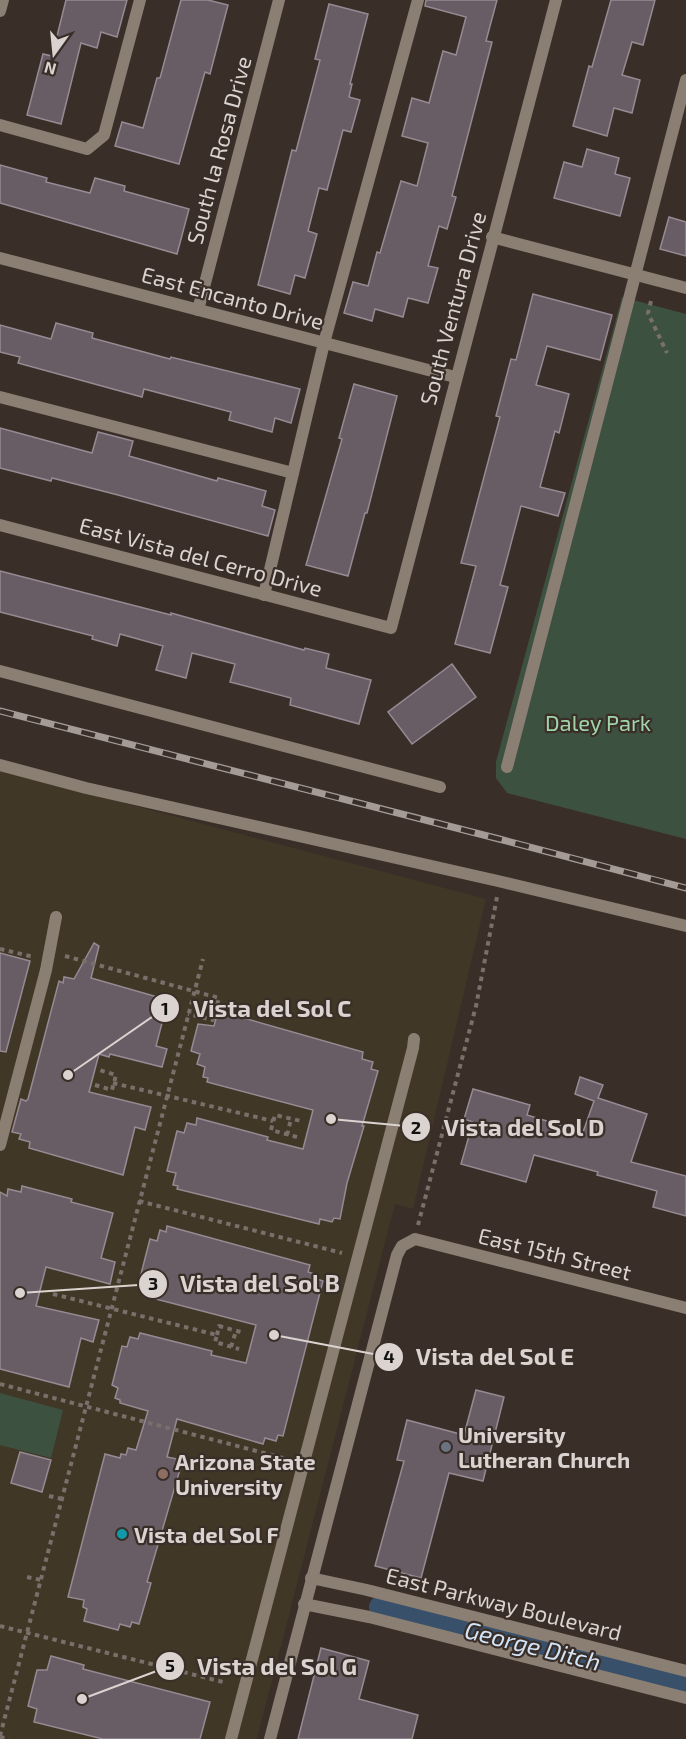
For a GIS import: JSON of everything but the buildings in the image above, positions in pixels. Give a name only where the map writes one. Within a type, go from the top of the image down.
[{"type":"street","points":[[0,11],[3,0]]},
{"type":"street","points":[[0,125],[87,149],[104,135],[140,0]]},
{"type":"street","name":"South la Rosa Drive","points":[[198,310],[279,0]]},
{"type":"street","points":[[264,595],[324,343],[418,0]]},
{"type":"street","name":"South Ventura Drive","points":[[391,628],[455,377],[556,0]]},
{"type":"street","points":[[507,767],[686,80]]},
{"type":"street","points":[[492,237],[686,288]]},
{"type":"street","name":"East Encanto Drive","points":[[0,258],[455,377]]},
{"type":"street","points":[[0,397],[293,473]]},
{"type":"street","name":"East Vista del Cerro Drive","points":[[0,525],[391,628]]},
{"type":"street","points":[[0,671],[440,787]]},
{"type":"street","points":[[0,765],[98,791],[686,926]]},
{"type":"street","points":[[0,1145],[49,957],[56,917]]},
{"type":"street","points":[[231,1739],[414,1039]]},
{"type":"street","points":[[270,1739],[397,1255],[402,1246],[415,1239]]},
{"type":"street","name":"East 15th Street","points":[[415,1239],[686,1308]]},
{"type":"street","name":"East Parkway Boulevard","points":[[311,1578],[367,1590],[686,1671]]},
{"type":"street","name":"East Parkway Boulevard","points":[[304,1604],[369,1617],[686,1698]]},
{"type":"path","points":[[651,301],[648,313],[667,353]]},
{"type":"path","points":[[415,1239],[476,1006],[497,901],[498,881]]},
{"type":"path","points":[[0,949],[37,958],[62,955],[219,998],[213,1020],[188,1014]]},
{"type":"path","points":[[9,1739],[0,1736],[203,959]]},
{"type":"path","points":[[95,1085],[111,1090],[116,1075],[99,1070]]},
{"type":"path","points":[[113,1083],[273,1121]]},
{"type":"path","points":[[297,1137],[271,1130],[273,1121],[275,1115],[301,1121]]},
{"type":"path","points":[[287,1134],[291,1119]]},
{"type":"path","points":[[139,1202],[342,1253]]},
{"type":"path","points":[[53,1294],[217,1335]]},
{"type":"path","points":[[239,1349],[215,1342],[219,1326],[244,1333]]},
{"type":"path","points":[[231,1347],[236,1331]]},
{"type":"path","points":[[0,1384],[287,1459]]},
{"type":"path","points":[[49,1496],[62,1499]]},
{"type":"path","points":[[27,1577],[41,1580]]},
{"type":"path","points":[[0,1626],[227,1683]]},
{"type":"shaded area","name":"Arizona State University","points":[[0,770],[486,899],[413,1209],[395,1204],[257,1739],[0,1739]]},
{"type":"green space","name":"Daley Park","points":[[622,297],[686,314],[686,839],[507,793],[496,778],[496,762]]},
{"type":"green space","points":[[0,1393],[63,1410],[51,1458],[0,1445]]},
{"type":"waterway","name":"George Ditch","points":[[380,1607],[686,1684]]},
{"type":"railway","points":[[0,711],[686,888]]},
{"type":"place","name":"Vista del Sol C","points":[[68,1075]]},
{"type":"place","name":"Vista del Sol D","points":[[331,1119]]},
{"type":"place","name":"Vista del Sol B","points":[[20,1293]]},
{"type":"place","name":"Vista del Sol E","points":[[274,1335]]},
{"type":"place","name":"University Lutheran Church","points":[[446,1447]]},
{"type":"place","name":"Arizona State University","points":[[163,1474]]},
{"type":"place","name":"Vista del Sol F","points":[[122,1534]]},
{"type":"place","name":"Vista del Sol G","points":[[82,1699]]}]
